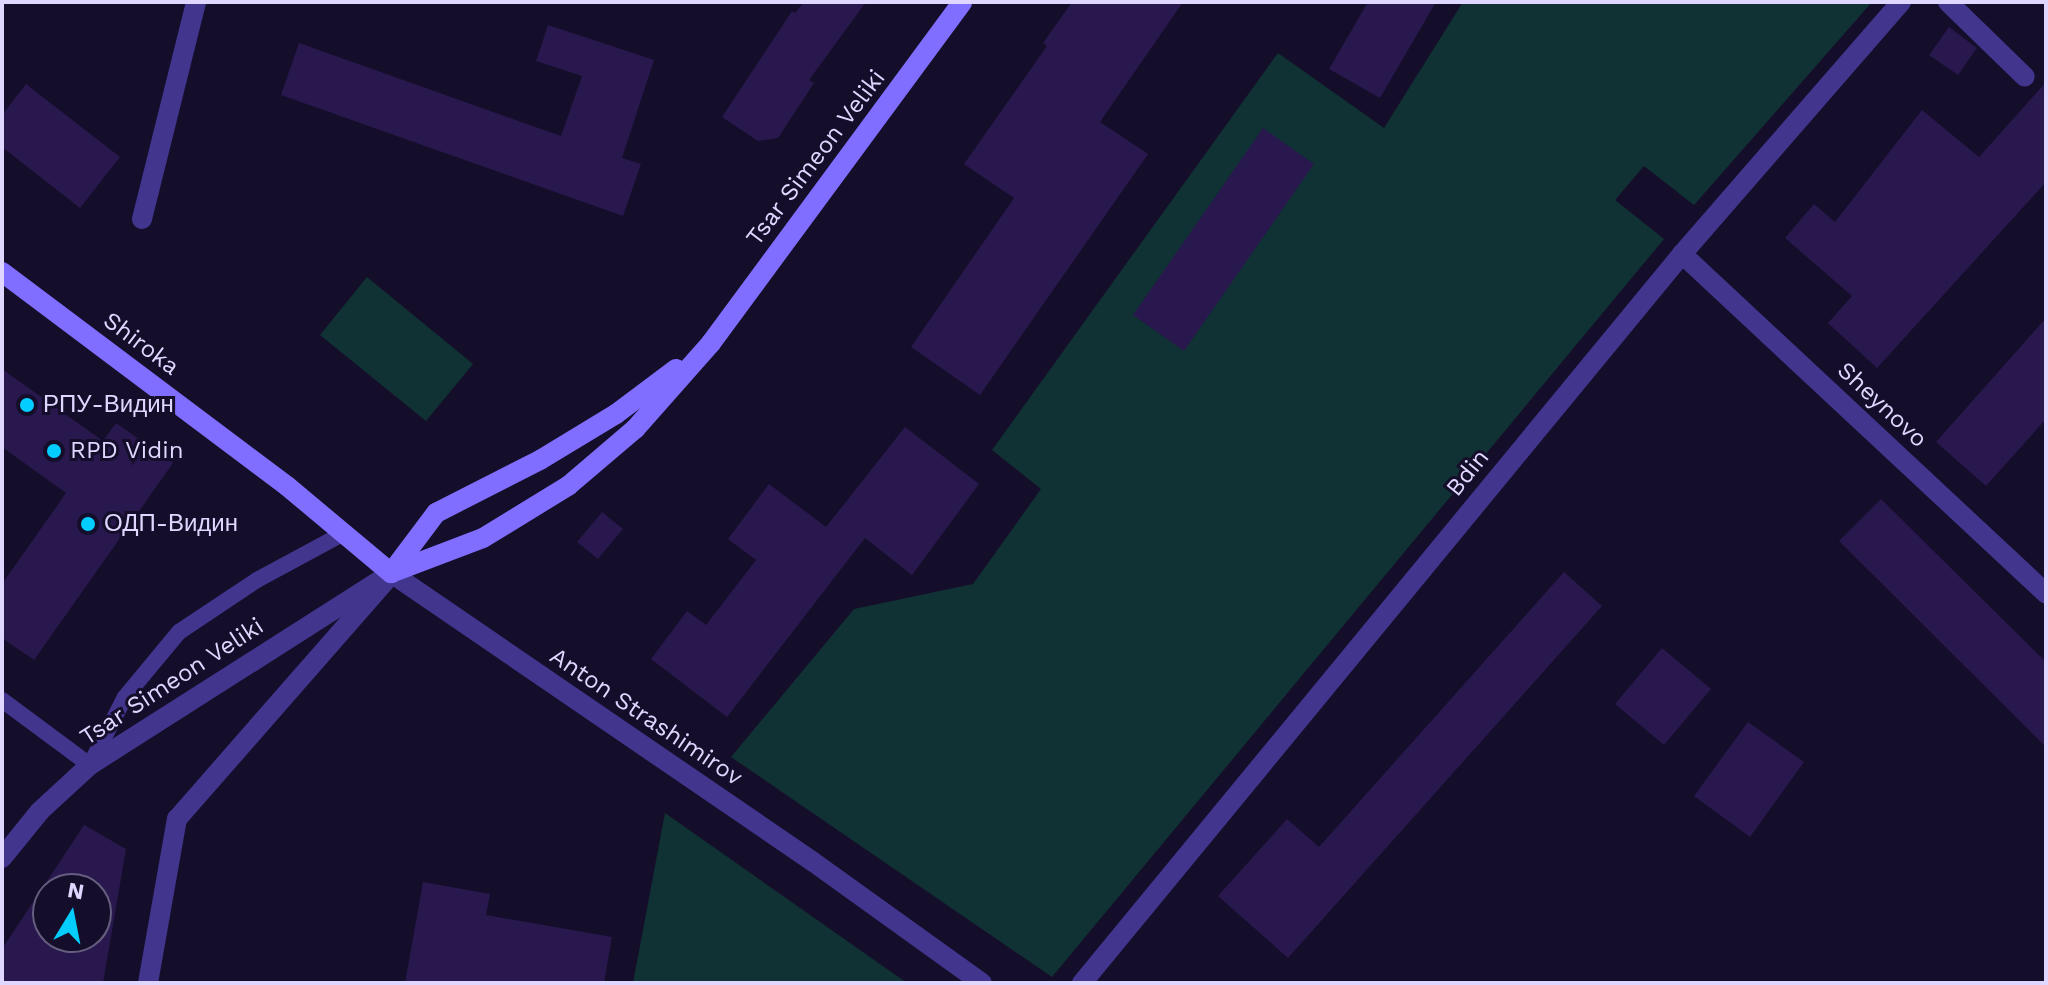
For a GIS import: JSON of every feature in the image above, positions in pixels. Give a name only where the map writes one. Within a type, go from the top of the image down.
[{"type":"main road","name":"Tsar Simeon Veliki","points":[[391,573],[483,538],[568,486],[635,429],[711,343],[962,2]]},
{"type":"main road","name":"Shiroka","points":[[2,272],[287,486]]},
{"type":"main road","name":"Tsar Simeon Veliki","points":[[391,573],[436,513],[540,460],[616,414],[711,343]]},
{"type":"main road","name":"Anton Strashimirov","points":[[287,486],[391,573]]},
{"type":"street","points":[[142,219],[196,2]]},
{"type":"street","name":"Bdin","points":[[1082,983],[1682,254],[1901,2]]},
{"type":"street","points":[[1948,2],[2025,77]]},
{"type":"street","name":"Sheynovo","points":[[1682,254],[2046,594]]},
{"type":"street","points":[[148,983],[177,819],[391,573]]},
{"type":"street","name":"Tsar Simeon Veliki","points":[[2,858],[40,811],[90,765],[391,573]]},
{"type":"street","name":"Anton Strashimirov","points":[[391,573],[812,861],[982,983]]},
{"type":"lane","points":[[2,700],[90,765],[125,697],[179,632],[257,580],[344,533]]},
{"type":"green space","points":[[1463,2],[1872,2],[1694,205],[1644,166],[1615,200],[1664,239],[1052,977],[731,757],[854,609],[973,584],[1041,489],[992,450],[1278,53],[1384,128]]},
{"type":"green space","points":[[367,277],[473,364],[426,421],[320,335]]},
{"type":"green space","points":[[665,813],[907,983],[633,983]]},
{"type":"building","points":[[804,2],[866,2],[809,80],[814,83],[778,138],[758,141],[722,117],[792,11],[795,13]]},
{"type":"building","points":[[1072,2],[1183,2],[1100,122],[1148,154],[980,395],[911,347],[1014,198],[964,164],[1047,46],[1043,43]]},
{"type":"building","points":[[1368,2],[1436,2],[1380,98],[1329,69]]},
{"type":"building","points":[[548,25],[654,60],[622,158],[641,164],[623,216],[281,95],[299,43],[561,136],[582,76],[536,61]]},
{"type":"building","points":[[1949,27],[1977,48],[1958,75],[1929,55]]},
{"type":"building","points":[[2046,82],[2046,182],[1877,368],[1828,323],[1852,296],[1785,238],[1814,204],[1835,222],[1922,110],[1979,157]]},
{"type":"building","points":[[26,84],[120,157],[80,208],[2,147],[2,115]]},
{"type":"building","points":[[1263,128],[1314,164],[1184,351],[1133,315]]},
{"type":"building","points":[[2046,318],[2046,419],[1986,486],[1936,442]]},
{"type":"building","name":"ОДП-Видин","points":[[2,369],[103,441],[116,423],[173,463],[34,660],[2,638],[2,584],[66,493],[2,447]]},
{"type":"building","points":[[905,427],[979,484],[912,575],[865,538],[727,717],[651,659],[687,611],[706,625],[756,560],[728,539],[769,484],[826,527]]},
{"type":"building","points":[[1881,499],[2046,662],[2046,747],[1839,541]]},
{"type":"building","points":[[602,512],[623,529],[598,559],[577,542]]},
{"type":"building","points":[[1564,572],[1602,606],[1288,958],[1218,896],[1287,819],[1319,847]]},
{"type":"building","points":[[1662,648],[1711,689],[1664,745],[1615,704]]},
{"type":"building","points":[[1748,722],[1804,762],[1750,837],[1694,796]]},
{"type":"building","points":[[84,825],[126,849],[112,931],[112,873],[52,873]]},
{"type":"building","points":[[423,882],[490,894],[486,915],[612,937],[604,983],[405,983]]},
{"type":"building","points":[[32,904],[32,953],[108,953],[103,983],[2,983],[2,949]]},
{"type":"place","name":"РПУ-Видин","points":[[27,405]]},
{"type":"place","name":"RPD Vidin","points":[[54,451]]},
{"type":"place","name":"ОДП-Видин","points":[[88,524]]}]
